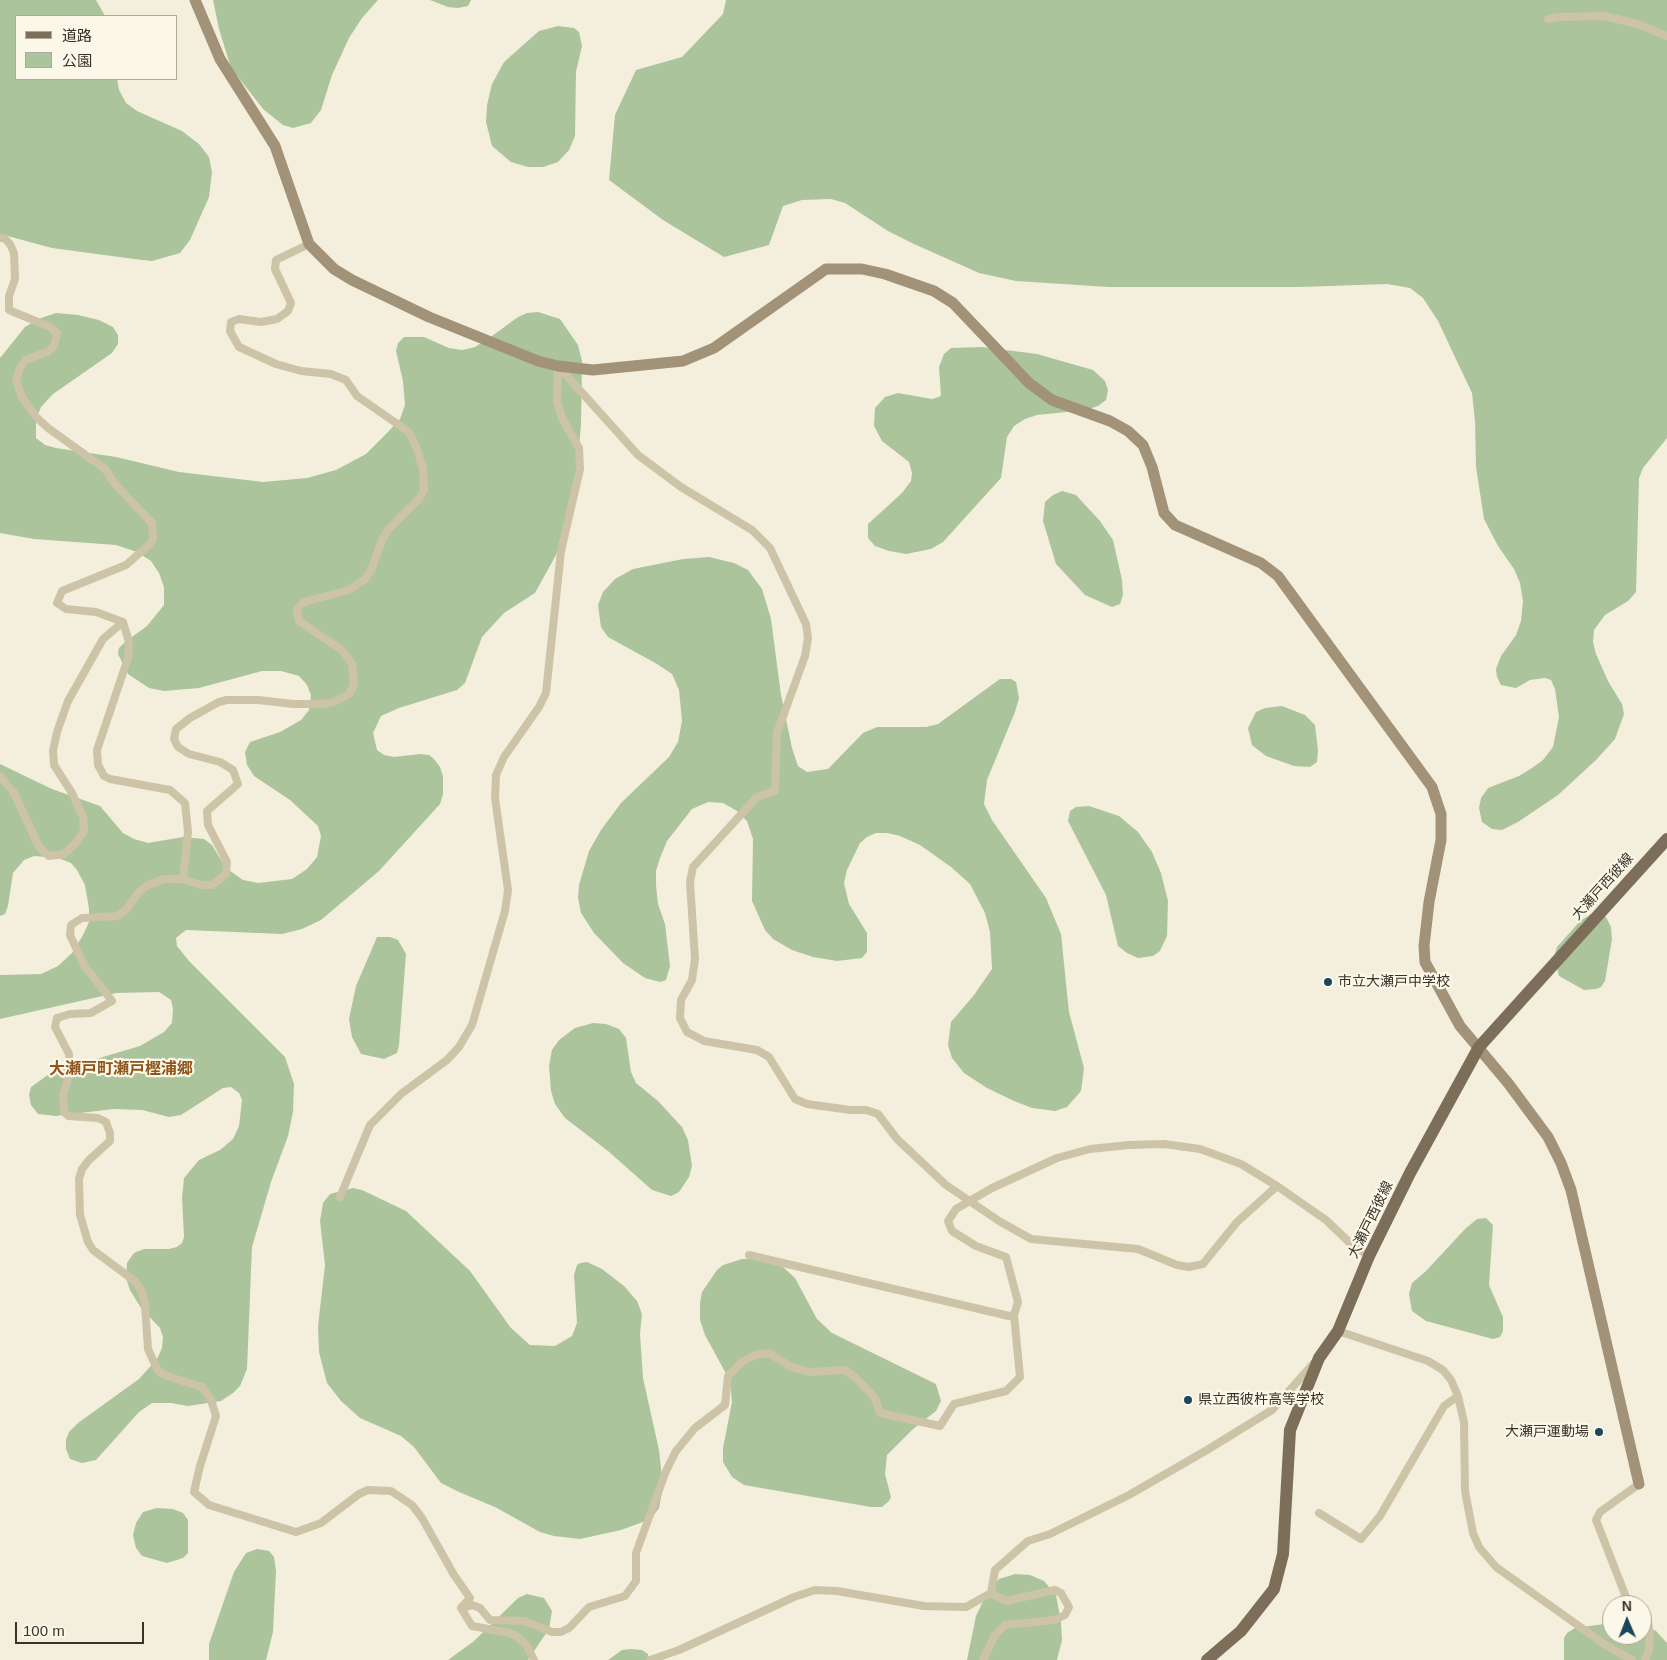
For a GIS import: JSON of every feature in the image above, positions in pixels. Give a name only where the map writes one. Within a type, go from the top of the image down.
[{"type":"main road","name":"大瀬戸西彼線","points":[[1207,1660],[1241,1631],[1274,1589],[1282,1554],[1290,1430],[1319,1358],[1338,1330],[1369,1256],[1410,1173],[1479,1047],[1667,839]]},
{"type":"street","points":[[195,0],[220,59],[275,146],[309,244],[334,269],[352,280],[429,317],[538,361],[558,366],[593,370],[683,361],[714,348],[810,278],[826,269],[862,269],[934,291],[953,303],[1029,382],[1052,400],[1071,409],[1110,421],[1128,431],[1143,445],[1152,467],[1164,513],[1175,525],[1261,563],[1278,576],[1432,787],[1441,814],[1441,840],[1429,902],[1424,946],[1426,962],[1460,1026],[1479,1047],[1548,1138],[1561,1163],[1571,1190],[1639,1484],[1600,1512],[1596,1520],[1625,1595]]},
{"type":"street","points":[[1548,19],[1558,16],[1604,16],[1638,24],[1667,36]]},
{"type":"street","points":[[0,238],[4,238],[10,244],[14,253],[15,279],[9,296],[9,310],[50,327],[57,333],[54,346],[47,352],[25,360],[20,368],[16,381],[22,396],[36,417],[104,469],[115,484],[152,523],[153,539],[150,544],[126,565],[62,591],[57,603],[66,609],[96,612],[122,622],[129,642],[128,658],[96,750],[98,765],[104,776],[110,779],[170,790],[185,803],[188,832],[183,879]]},
{"type":"street","points":[[309,244],[276,260],[275,269],[291,303],[288,311],[277,319],[261,322],[239,319],[231,322],[230,331],[239,347],[276,364],[301,372],[331,374],[346,380],[357,396],[409,432],[417,449],[423,470],[424,490],[419,499],[388,530],[365,578],[349,590],[304,602],[298,610],[299,621],[343,651],[352,664],[354,685],[349,694],[334,702],[322,704],[227,700],[190,718],[176,729],[174,739],[178,747],[188,754],[220,762],[233,770],[238,784],[207,811],[208,825],[227,862],[226,874],[212,885],[201,885],[183,879],[164,879],[148,885],[138,893],[126,910],[117,916],[82,918],[71,925],[70,935],[84,965],[112,1001],[92,1013],[70,1014],[57,1018],[55,1027],[69,1054],[70,1072],[63,1096],[64,1112],[68,1116],[98,1118],[106,1122],[110,1133],[110,1141],[89,1160],[82,1169],[79,1179],[83,1232],[93,1250],[136,1282],[142,1292],[145,1306],[148,1349],[158,1371],[167,1376],[202,1387],[211,1400],[216,1416],[194,1492],[209,1505],[296,1532],[320,1523],[359,1494],[368,1490],[391,1491],[412,1505],[422,1518],[454,1575],[470,1598],[461,1608]]},
{"type":"street","points":[[340,1197],[370,1125],[401,1094],[460,1048],[472,1025],[505,911],[508,890],[495,798],[496,775],[504,757],[539,707],[546,693],[561,552],[580,469],[579,448],[562,418],[557,401],[558,366]]},
{"type":"street","points":[[558,366],[638,455],[681,488],[752,530],[770,548],[784,574],[807,631],[805,656],[777,733],[775,791],[757,797],[693,867],[690,882],[695,959],[692,980],[681,1000],[680,1018],[687,1032],[704,1041],[746,1046],[769,1057],[795,1099],[807,1104],[850,1110],[866,1110],[878,1114],[898,1138],[946,1185],[999,1221],[1031,1239],[1138,1249],[1176,1265],[1189,1268],[1203,1264],[1237,1222],[1277,1186]]},
{"type":"street","points":[[0,776],[14,793],[40,847],[49,856],[64,854],[75,844],[84,831],[83,817],[72,793],[54,766],[53,751],[57,732],[68,701],[103,639],[122,622]]},
{"type":"street","points":[[461,1608],[472,1605],[480,1608],[490,1620],[524,1621],[552,1632],[561,1632],[569,1628],[589,1607],[625,1596],[636,1581],[636,1552],[666,1471],[676,1451],[695,1428],[725,1405],[728,1376],[742,1362],[755,1355],[769,1353],[791,1367],[809,1372],[845,1370],[855,1377],[874,1398],[880,1413],[940,1426],[954,1404],[1006,1391],[1020,1377],[1014,1315],[1018,1302],[1006,1257],[976,1246],[952,1231],[948,1221],[956,1209],[970,1200],[1057,1158],[1090,1149],[1129,1145],[1164,1144],[1200,1149],[1241,1164],[1277,1186],[1326,1220],[1350,1243],[1369,1256]]},
{"type":"street","points":[[749,1255],[1014,1315]]},
{"type":"street","points":[[1338,1330],[1428,1362],[1444,1370],[1458,1396],[1464,1422],[1465,1491],[1473,1533],[1479,1547],[1496,1567],[1607,1646],[1632,1660]]},
{"type":"street","points":[[991,1593],[995,1570],[1028,1541],[1050,1534],[1129,1494],[1272,1410],[1319,1358]]},
{"type":"street","points":[[1319,1513],[1361,1539],[1380,1516],[1444,1406],[1458,1396]]},
{"type":"street","points":[[650,1660],[679,1650],[794,1597],[815,1590],[838,1591],[924,1606],[966,1607],[991,1593]]},
{"type":"street","points":[[983,1660],[995,1635],[1005,1626],[1055,1620],[1065,1615],[1069,1608],[1062,1593],[1055,1590],[1006,1601],[991,1593]]},
{"type":"street","points":[[461,1608],[472,1626],[510,1633],[519,1638],[528,1646],[534,1660]]},
{"type":"street","points":[[1645,1660],[1649,1645]]},
{"type":"green space","points":[[0,0],[96,0],[104,15],[15,15],[15,80],[117,80],[119,90],[126,103],[137,111],[182,131],[199,144],[209,157],[212,172],[209,197],[190,240],[180,253],[152,261],[52,248],[0,234]]},
{"type":"green space","points":[[213,0],[378,0],[362,18],[349,38],[332,75],[321,110],[311,123],[293,128],[283,125],[263,109],[231,68],[219,29]]},
{"type":"green space","points":[[430,0],[471,0],[468,6],[458,8],[448,7]]},
{"type":"green space","points":[[726,0],[1667,0],[1667,438],[1643,468],[1639,478],[1636,592],[1628,601],[1605,615],[1594,630],[1593,642],[1596,654],[1608,681],[1622,704],[1624,714],[1615,739],[1596,760],[1558,795],[1518,822],[1502,830],[1492,829],[1482,822],[1479,808],[1481,798],[1488,788],[1519,776],[1543,760],[1553,747],[1559,717],[1555,689],[1551,680],[1545,678],[1530,680],[1516,688],[1501,685],[1497,677],[1496,669],[1501,656],[1516,635],[1521,621],[1523,601],[1520,583],[1514,569],[1498,546],[1484,519],[1476,467],[1472,393],[1438,321],[1423,298],[1410,288],[1387,284],[1299,287],[1109,287],[1016,281],[979,273],[888,231],[845,203],[831,199],[802,200],[783,206],[769,245],[724,257],[663,220],[609,180],[615,115],[636,70],[682,57],[723,14]]},
{"type":"green space","points":[[558,26],[574,28],[579,32],[582,46],[576,72],[575,136],[569,150],[558,162],[543,167],[528,167],[511,162],[492,146],[486,122],[487,105],[492,84],[504,62],[539,31]]},
{"type":"green space","points":[[538,312],[560,319],[578,345],[582,361],[581,425],[577,468],[566,526],[556,555],[535,593],[504,613],[482,637],[465,683],[457,690],[399,708],[381,716],[373,733],[377,750],[384,755],[394,757],[420,754],[429,755],[434,759],[440,767],[443,776],[443,794],[440,804],[379,871],[321,920],[302,929],[282,934],[186,930],[176,938],[177,946],[189,961],[285,1057],[294,1084],[293,1112],[288,1136],[271,1182],[252,1247],[247,1369],[240,1386],[221,1401],[188,1406],[171,1403],[152,1403],[139,1412],[96,1460],[82,1463],[70,1459],[66,1449],[66,1440],[69,1432],[78,1423],[139,1379],[157,1359],[162,1348],[163,1337],[160,1328],[141,1308],[130,1290],[126,1278],[127,1263],[134,1253],[144,1249],[169,1249],[177,1247],[182,1243],[184,1237],[182,1198],[184,1178],[199,1160],[220,1150],[233,1139],[239,1126],[242,1100],[239,1093],[231,1087],[223,1088],[181,1115],[169,1117],[142,1110],[113,1109],[56,1116],[38,1114],[31,1105],[29,1095],[31,1087],[52,1072],[140,1046],[164,1032],[172,1023],[173,1009],[171,1000],[159,992],[116,993],[0,1019],[0,975],[41,974],[58,966],[72,953],[83,935],[89,922],[89,909],[85,885],[71,863],[58,858],[34,856],[24,860],[13,873],[8,906],[5,914],[0,916],[0,764],[52,789],[100,806],[123,833],[134,839],[148,843],[183,837],[204,839],[212,845],[226,868],[243,880],[258,883],[292,879],[307,869],[317,857],[321,836],[318,826],[290,800],[254,776],[247,765],[245,752],[250,742],[280,732],[301,720],[309,710],[311,695],[307,685],[299,676],[281,671],[262,671],[199,688],[164,691],[149,688],[128,674],[118,654],[119,648],[147,626],[164,605],[164,587],[159,573],[151,561],[137,552],[116,545],[34,539],[0,533],[0,358],[25,327],[38,319],[56,313],[78,315],[99,320],[113,327],[118,335],[118,344],[112,353],[53,394],[41,407],[36,419],[36,438],[45,445],[56,448],[116,457],[179,472],[263,482],[307,478],[336,470],[366,454],[386,434],[400,419],[405,405],[403,381],[396,351],[398,343],[404,337],[424,337],[449,348],[462,350],[475,347],[518,317],[527,313]]},
{"type":"green space","points":[[982,347],[1037,354],[1093,370],[1105,381],[1108,390],[1106,400],[1098,406],[1086,410],[1037,415],[1025,419],[1014,426],[1007,437],[1001,478],[943,542],[931,549],[906,554],[875,546],[868,538],[868,524],[902,493],[911,481],[912,473],[909,462],[882,441],[874,426],[875,408],[885,397],[898,393],[932,399],[939,397],[941,395],[939,367],[944,354],[951,348]]},
{"type":"green space","points":[[1062,491],[1076,495],[1100,521],[1113,540],[1122,580],[1123,595],[1120,604],[1112,607],[1085,595],[1056,564],[1043,521],[1045,502],[1053,495]]},
{"type":"green space","points":[[709,557],[734,563],[748,570],[762,589],[771,619],[781,695],[792,748],[798,766],[807,772],[828,769],[863,733],[877,727],[926,727],[938,724],[1000,679],[1011,679],[1016,682],[1019,698],[987,780],[984,804],[992,820],[1046,898],[1061,934],[1069,1012],[1084,1068],[1081,1091],[1067,1107],[1055,1111],[1032,1108],[1014,1101],[987,1088],[964,1073],[952,1058],[948,1045],[951,1022],[974,995],[992,969],[990,932],[985,913],[970,884],[951,867],[920,845],[900,836],[876,833],[867,837],[860,843],[847,870],[844,883],[849,904],[867,933],[867,952],[862,958],[837,961],[813,957],[792,950],[773,939],[765,930],[752,901],[753,839],[747,821],[737,811],[723,803],[708,802],[692,809],[667,841],[660,858],[656,871],[656,885],[658,904],[665,924],[670,966],[666,980],[660,982],[645,978],[623,963],[594,933],[581,913],[578,898],[579,885],[589,851],[601,830],[621,803],[669,757],[678,742],[682,721],[679,690],[672,674],[608,637],[601,627],[598,605],[603,592],[615,579],[633,569],[683,559]]},
{"type":"green space","points":[[1282,706],[1305,715],[1315,725],[1318,750],[1317,762],[1310,767],[1294,766],[1266,756],[1252,745],[1248,728],[1256,712],[1265,708]]},
{"type":"green space","points":[[1089,806],[1119,816],[1138,832],[1152,852],[1161,873],[1168,901],[1167,936],[1160,951],[1153,956],[1138,958],[1118,946],[1106,895],[1068,821],[1070,811],[1076,807]]},
{"type":"green space","points":[[1600,912],[1606,917],[1611,927],[1612,939],[1605,981],[1601,987],[1584,990],[1559,976],[1554,957],[1557,947],[1580,921],[1591,914]]},
{"type":"green space","points":[[377,937],[390,937],[398,940],[406,954],[399,1045],[397,1053],[384,1059],[361,1054],[352,1037],[349,1019],[356,986]]},
{"type":"green space","points":[[593,1023],[606,1024],[619,1029],[626,1038],[631,1072],[636,1083],[658,1101],[682,1127],[688,1140],[692,1166],[689,1177],[679,1192],[671,1196],[652,1190],[608,1151],[565,1118],[555,1104],[551,1091],[549,1066],[552,1050],[559,1040],[575,1028]]},
{"type":"green space","points":[[353,1188],[362,1190],[406,1211],[470,1271],[511,1328],[530,1345],[555,1346],[572,1336],[577,1323],[574,1275],[577,1265],[580,1263],[587,1262],[602,1269],[624,1286],[637,1301],[642,1314],[640,1334],[643,1378],[659,1450],[663,1487],[659,1508],[651,1519],[621,1530],[580,1539],[554,1536],[540,1532],[495,1507],[441,1483],[414,1447],[401,1436],[360,1418],[341,1401],[327,1383],[319,1352],[318,1326],[325,1265],[320,1221],[323,1203],[330,1194]]},
{"type":"green space","points":[[1486,1218],[1493,1225],[1489,1285],[1503,1317],[1503,1331],[1500,1337],[1493,1339],[1426,1321],[1412,1311],[1409,1294],[1412,1283],[1426,1271],[1466,1228],[1477,1219]]},
{"type":"green space","points":[[742,1259],[759,1259],[783,1267],[795,1278],[817,1319],[832,1333],[936,1384],[941,1401],[936,1411],[913,1429],[887,1455],[885,1474],[891,1497],[882,1507],[871,1507],[744,1485],[732,1477],[723,1462],[723,1448],[732,1402],[730,1381],[705,1335],[700,1320],[700,1303],[702,1292],[717,1270],[723,1265]]},
{"type":"green space","points":[[157,1508],[173,1509],[183,1513],[188,1520],[188,1553],[183,1558],[167,1563],[142,1556],[136,1548],[133,1535],[136,1523],[143,1512]]},
{"type":"green space","points":[[257,1549],[269,1551],[274,1557],[276,1571],[273,1632],[266,1660],[209,1660],[209,1644],[234,1572],[246,1553]]},
{"type":"green space","points":[[1015,1574],[1030,1575],[1044,1581],[1056,1595],[1062,1640],[1057,1660],[967,1660],[976,1616],[987,1593],[999,1579]]},
{"type":"green space","points":[[527,1594],[544,1598],[552,1611],[549,1629],[528,1660],[448,1660],[474,1641],[518,1598]]},
{"type":"green space","points":[[1602,1624],[1602,1645],[1652,1645],[1652,1629],[1667,1643],[1667,1660],[1564,1660],[1564,1638],[1567,1633],[1575,1628]]},
{"type":"green space","points":[[622,1650],[642,1650],[648,1654],[648,1660],[608,1660]]},
{"type":"place","name":"市立大瀬戸中学校","points":[[1328,982]]},
{"type":"place","name":"県立西彼杵高等学校","points":[[1188,1400]]},
{"type":"place","name":"大瀬戸運動場","points":[[1599,1432]]},
{"type":"district","name":"大瀬戸町瀬戸樫浦郷","points":[[121,1070]]}]
